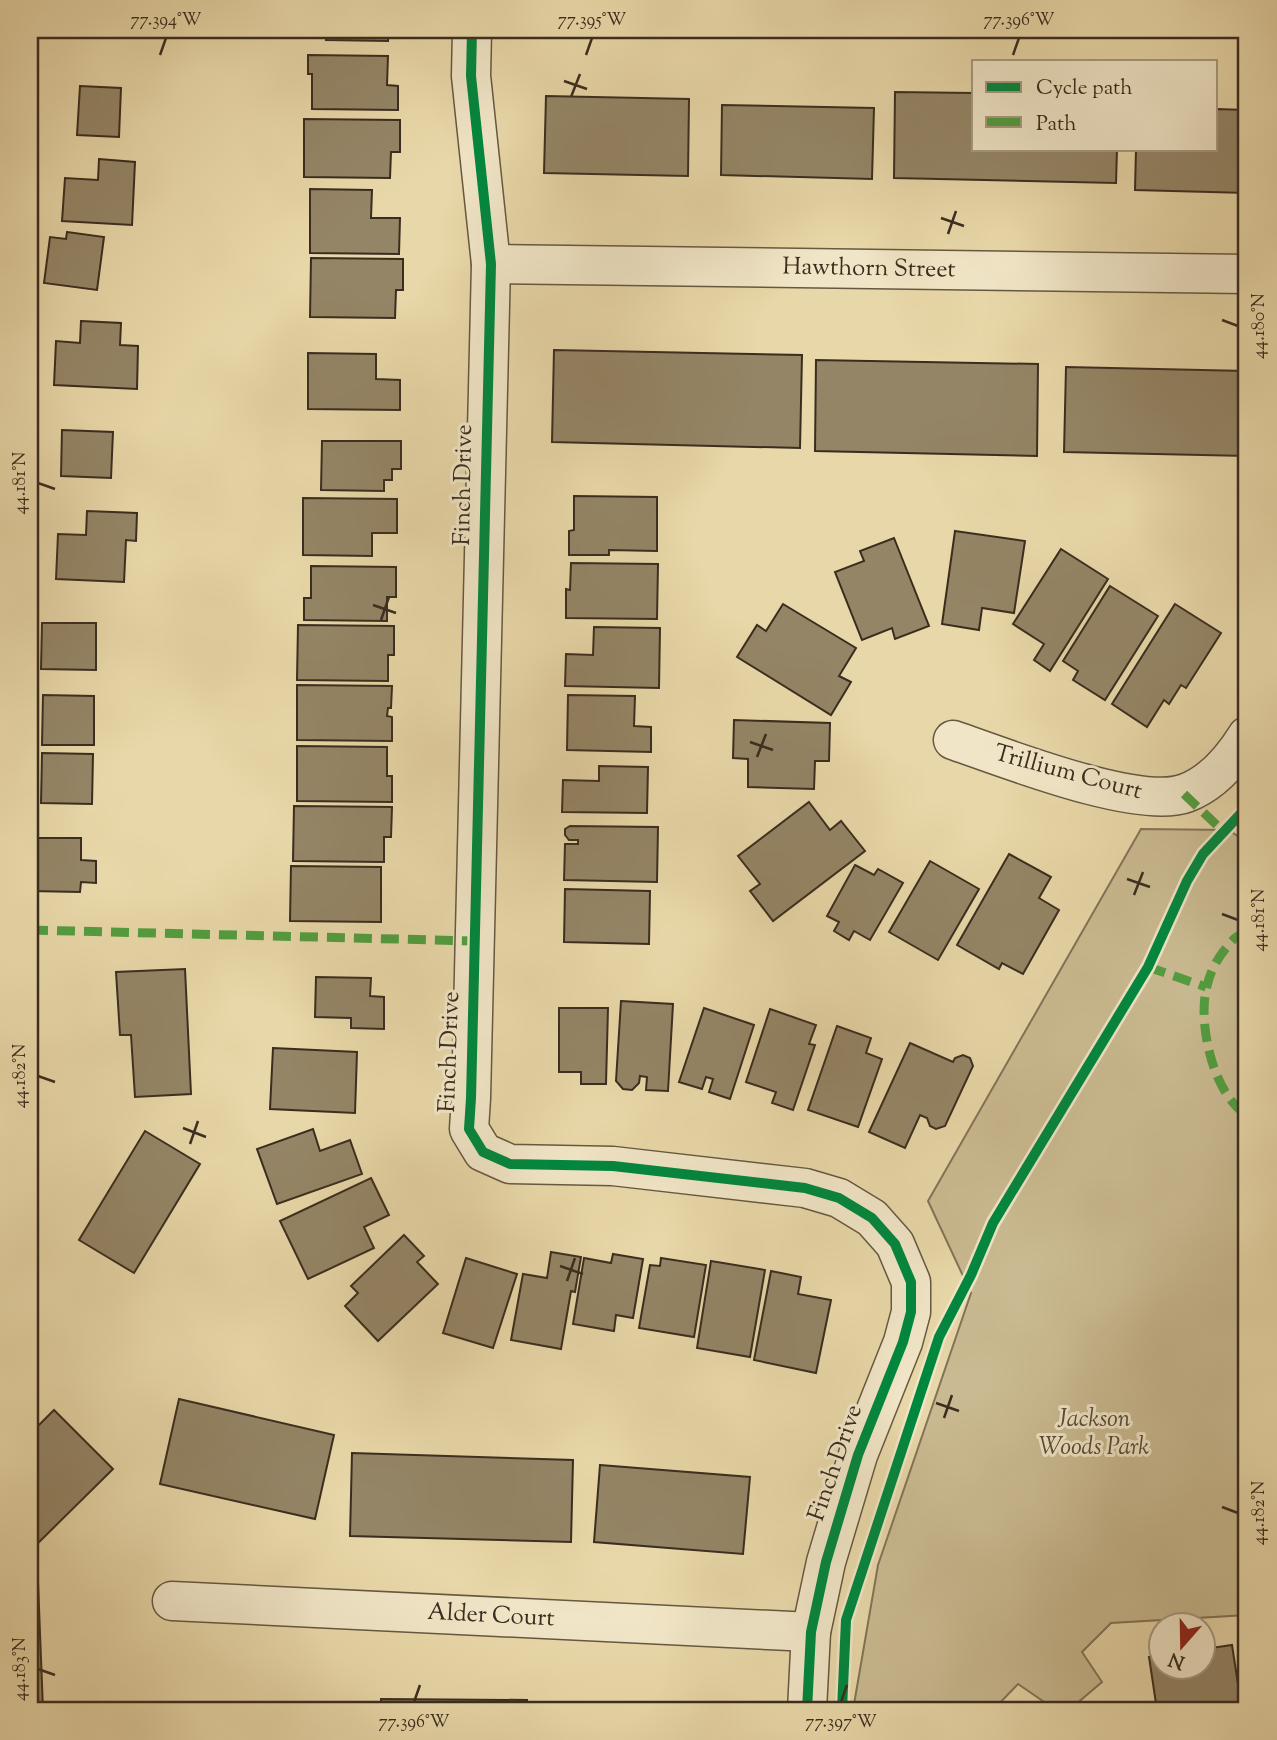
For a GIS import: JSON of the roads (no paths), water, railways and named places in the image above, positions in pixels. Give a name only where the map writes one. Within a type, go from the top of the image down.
[{"type":"street","name":"Finch Drive","points":[[472,30],[471,76],[491,264],[469,1129],[483,1152],[510,1164],[613,1166],[805,1188],[839,1198],[872,1218],[895,1244],[911,1282],[911,1312],[858,1455],[826,1562],[811,1632],[807,1710]]},
{"type":"street","name":"Hawthorn Street","points":[[491,264],[1247,274]]},
{"type":"street","name":"Trillium Court","points":[[953,740],[1043,771],[1112,790],[1146,796],[1184,794],[1216,776],[1247,736]]},
{"type":"street","name":"Alder Court","points":[[172,1601],[811,1632]]},
{"type":"park label","name":"Jackson Woods Park","points":[[1094,1434]]}]
